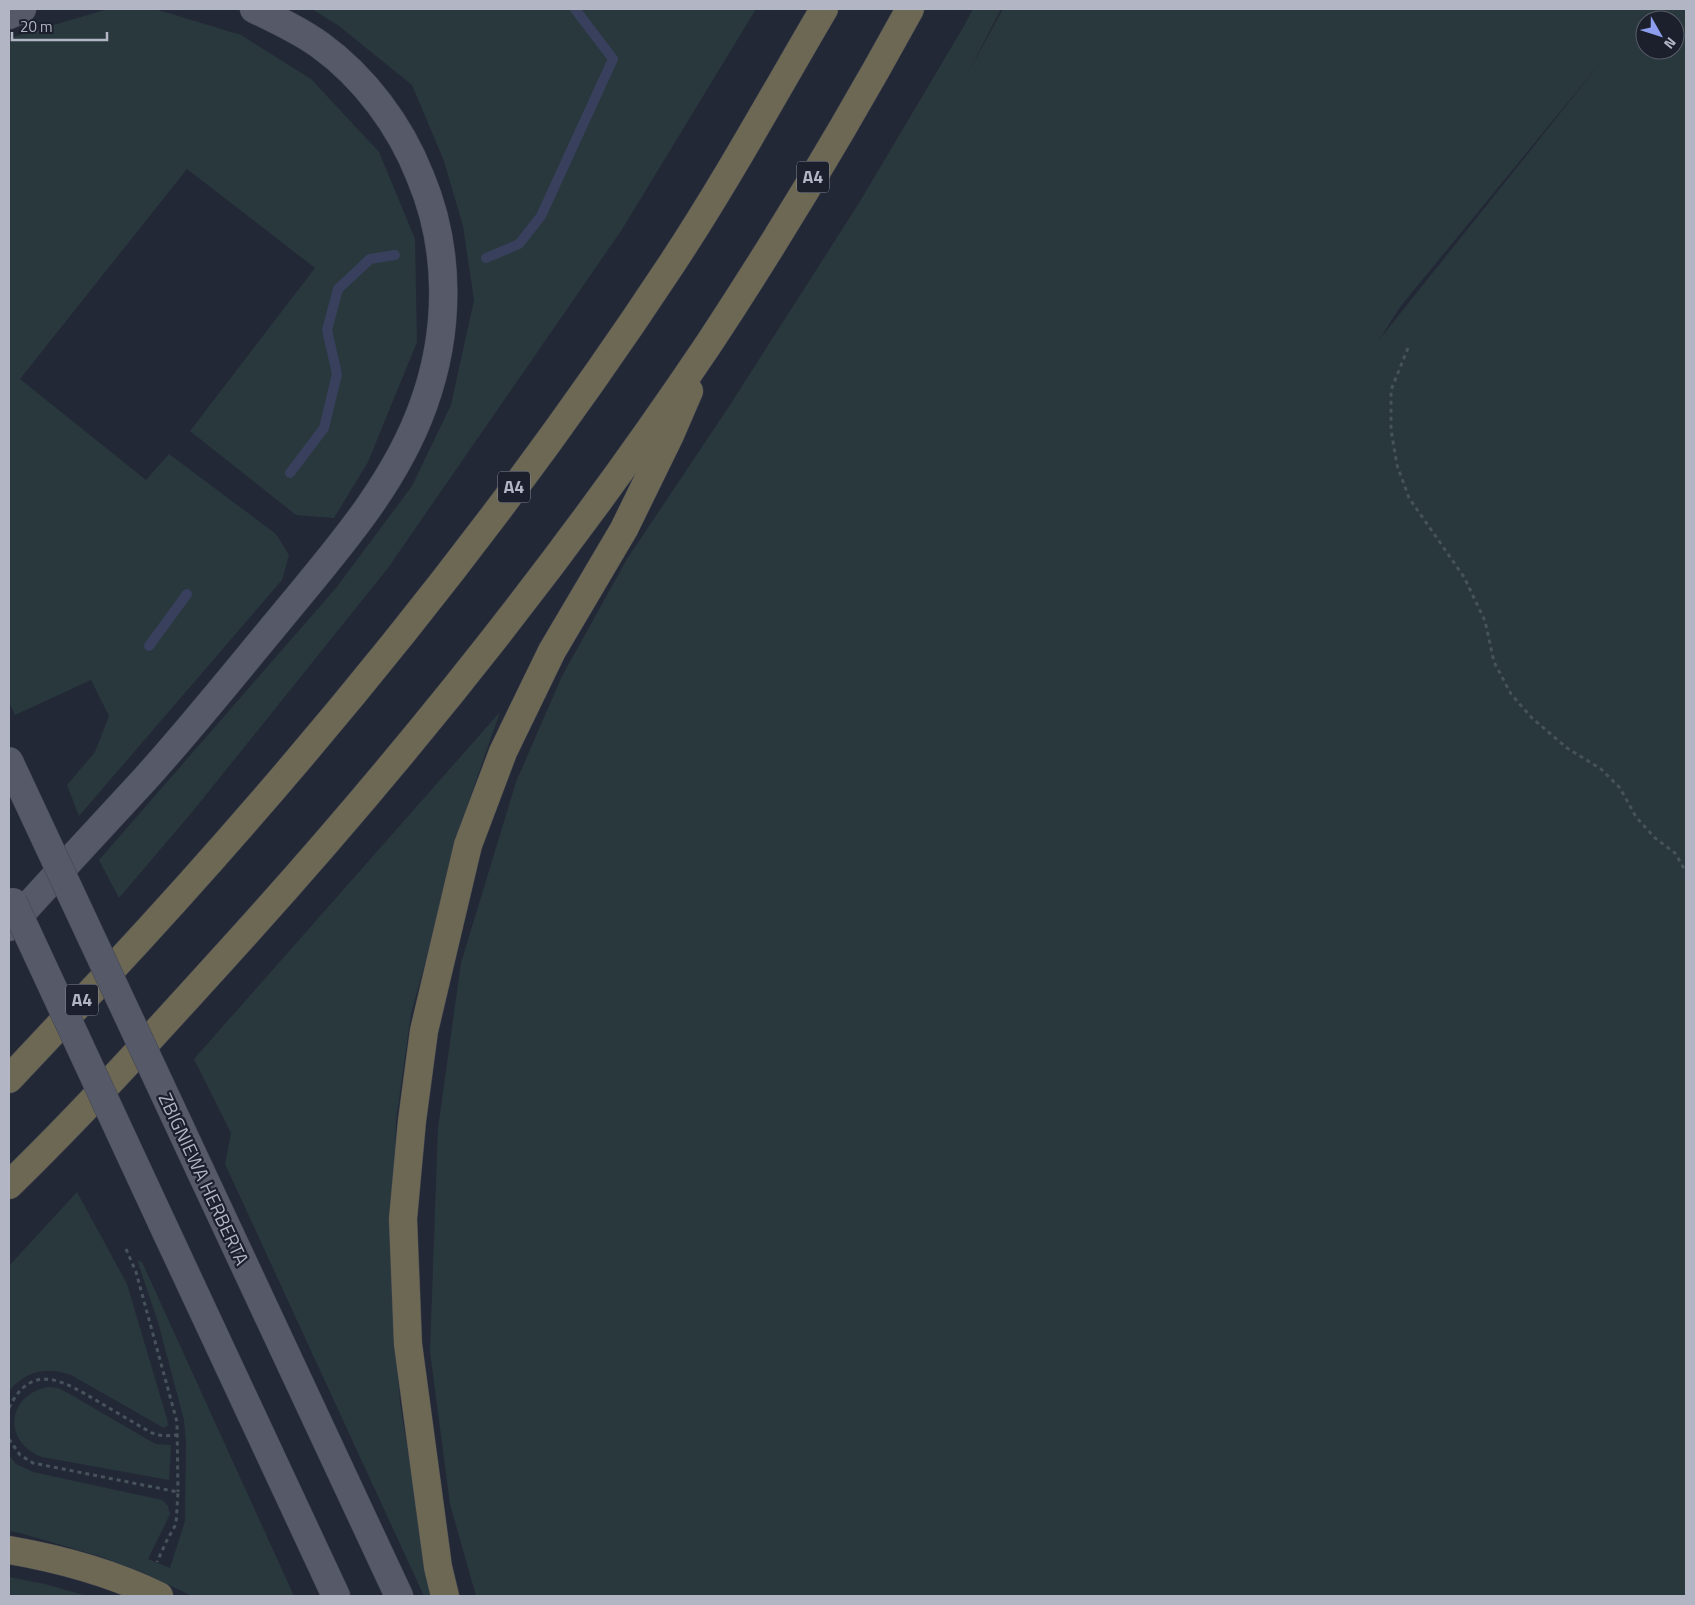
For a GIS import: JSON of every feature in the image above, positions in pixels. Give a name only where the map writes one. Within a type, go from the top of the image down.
[{"type":"highway","name":"A4","points":[[9,1079],[151,927],[260,805],[361,685],[452,570],[612,352],[673,262],[729,172],[824,9]]},
{"type":"highway","name":"A4","points":[[9,1185],[47,1148],[270,908],[374,786],[536,584],[710,341],[824,160],[910,9]]},
{"type":"highway","points":[[445,1596],[438,1567],[409,1354],[403,1219],[412,1121],[424,1031],[468,845],[503,752],[552,651],[624,529],[670,436],[710,341]]},
{"type":"highway","points":[[9,1550],[63,1561],[94,1570],[159,1596]]},
{"type":"main road","points":[[9,15],[22,9]]},
{"type":"main road","points":[[254,9],[288,25],[334,56],[382,107],[413,158],[427,191],[439,234],[443,282],[442,334],[431,383],[422,408],[393,468],[374,498],[326,563],[232,678],[147,777],[10,905],[336,1596]]},
{"type":"main road","name":"ZBIGNIEWA HERBERTA","points":[[9,761],[399,1596]]},
{"type":"path","points":[[1408,348],[1391,390],[1391,430],[1397,465],[1409,498],[1464,577],[1484,621],[1494,662],[1498,670],[1511,694],[1532,718],[1567,748],[1600,769],[1620,788],[1636,817],[1655,838],[1675,853],[1686,872]]},
{"type":"path","points":[[126,1249],[136,1272],[177,1422],[178,1492],[176,1524],[157,1562]]},
{"type":"path","points":[[9,1408],[17,1394],[24,1387],[37,1380],[53,1379],[72,1386],[152,1434],[178,1436]]},
{"type":"path","points":[[9,1439],[20,1455],[33,1463],[178,1492]]},
{"type":"shaded area","points":[[108,9],[155,9],[241,35],[311,79],[379,152],[415,239],[417,342],[368,462],[334,518],[296,515],[190,431],[315,268],[187,169],[20,379],[146,480],[169,454],[276,534],[289,555],[282,580],[79,816],[67,785],[95,752],[109,716],[91,680],[15,715],[9,702],[9,38]]},
{"type":"shaded area","points":[[312,9],[756,9],[621,231],[388,568],[193,811],[119,898],[99,860],[336,588],[412,486],[451,405],[474,300],[463,226],[444,161],[412,85],[339,26]]},
{"type":"shaded area","points":[[973,9],[1001,9],[969,71],[1003,9],[1686,9],[1686,1596],[476,1596],[450,1504],[430,1352],[438,1128],[461,963],[516,782],[562,676],[627,559],[728,408],[859,203]],"holes":[[[1601,62],[1379,340],[1400,307]]]},
{"type":"shaded area","points":[[500,712],[469,801],[411,1014],[396,1121],[391,1273],[400,1403],[420,1528],[434,1596],[424,1596],[225,1164],[231,1133],[194,1059]]},
{"type":"shaded area","points":[[77,1192],[127,1284],[167,1419],[168,1425],[164,1428],[71,1375],[62,1372],[37,1372],[22,1379],[9,1391],[9,1266]]},
{"type":"shaded area","points":[[137,1260],[142,1262],[294,1596],[192,1596],[142,1572],[99,1556],[9,1531],[9,1455],[16,1464],[33,1472],[162,1500],[168,1506],[170,1514],[148,1559],[170,1568],[185,1521],[186,1444],[184,1420],[158,1322]]},
{"type":"shaded area","points":[[48,1387],[58,1388],[68,1393],[156,1444],[171,1445],[169,1480],[42,1457],[29,1450],[20,1440],[16,1430],[15,1419],[18,1408],[24,1399],[34,1392]]},
{"type":"shaded area","points":[[9,1577],[45,1584],[87,1596],[9,1596]]},
{"type":"waterway","points":[[486,258],[519,244],[541,216],[613,59],[575,9]]},
{"type":"waterway","points":[[290,473],[324,428],[337,374],[327,330],[338,289],[370,259],[395,255]]},
{"type":"waterway","points":[[149,646],[187,594]]}]
